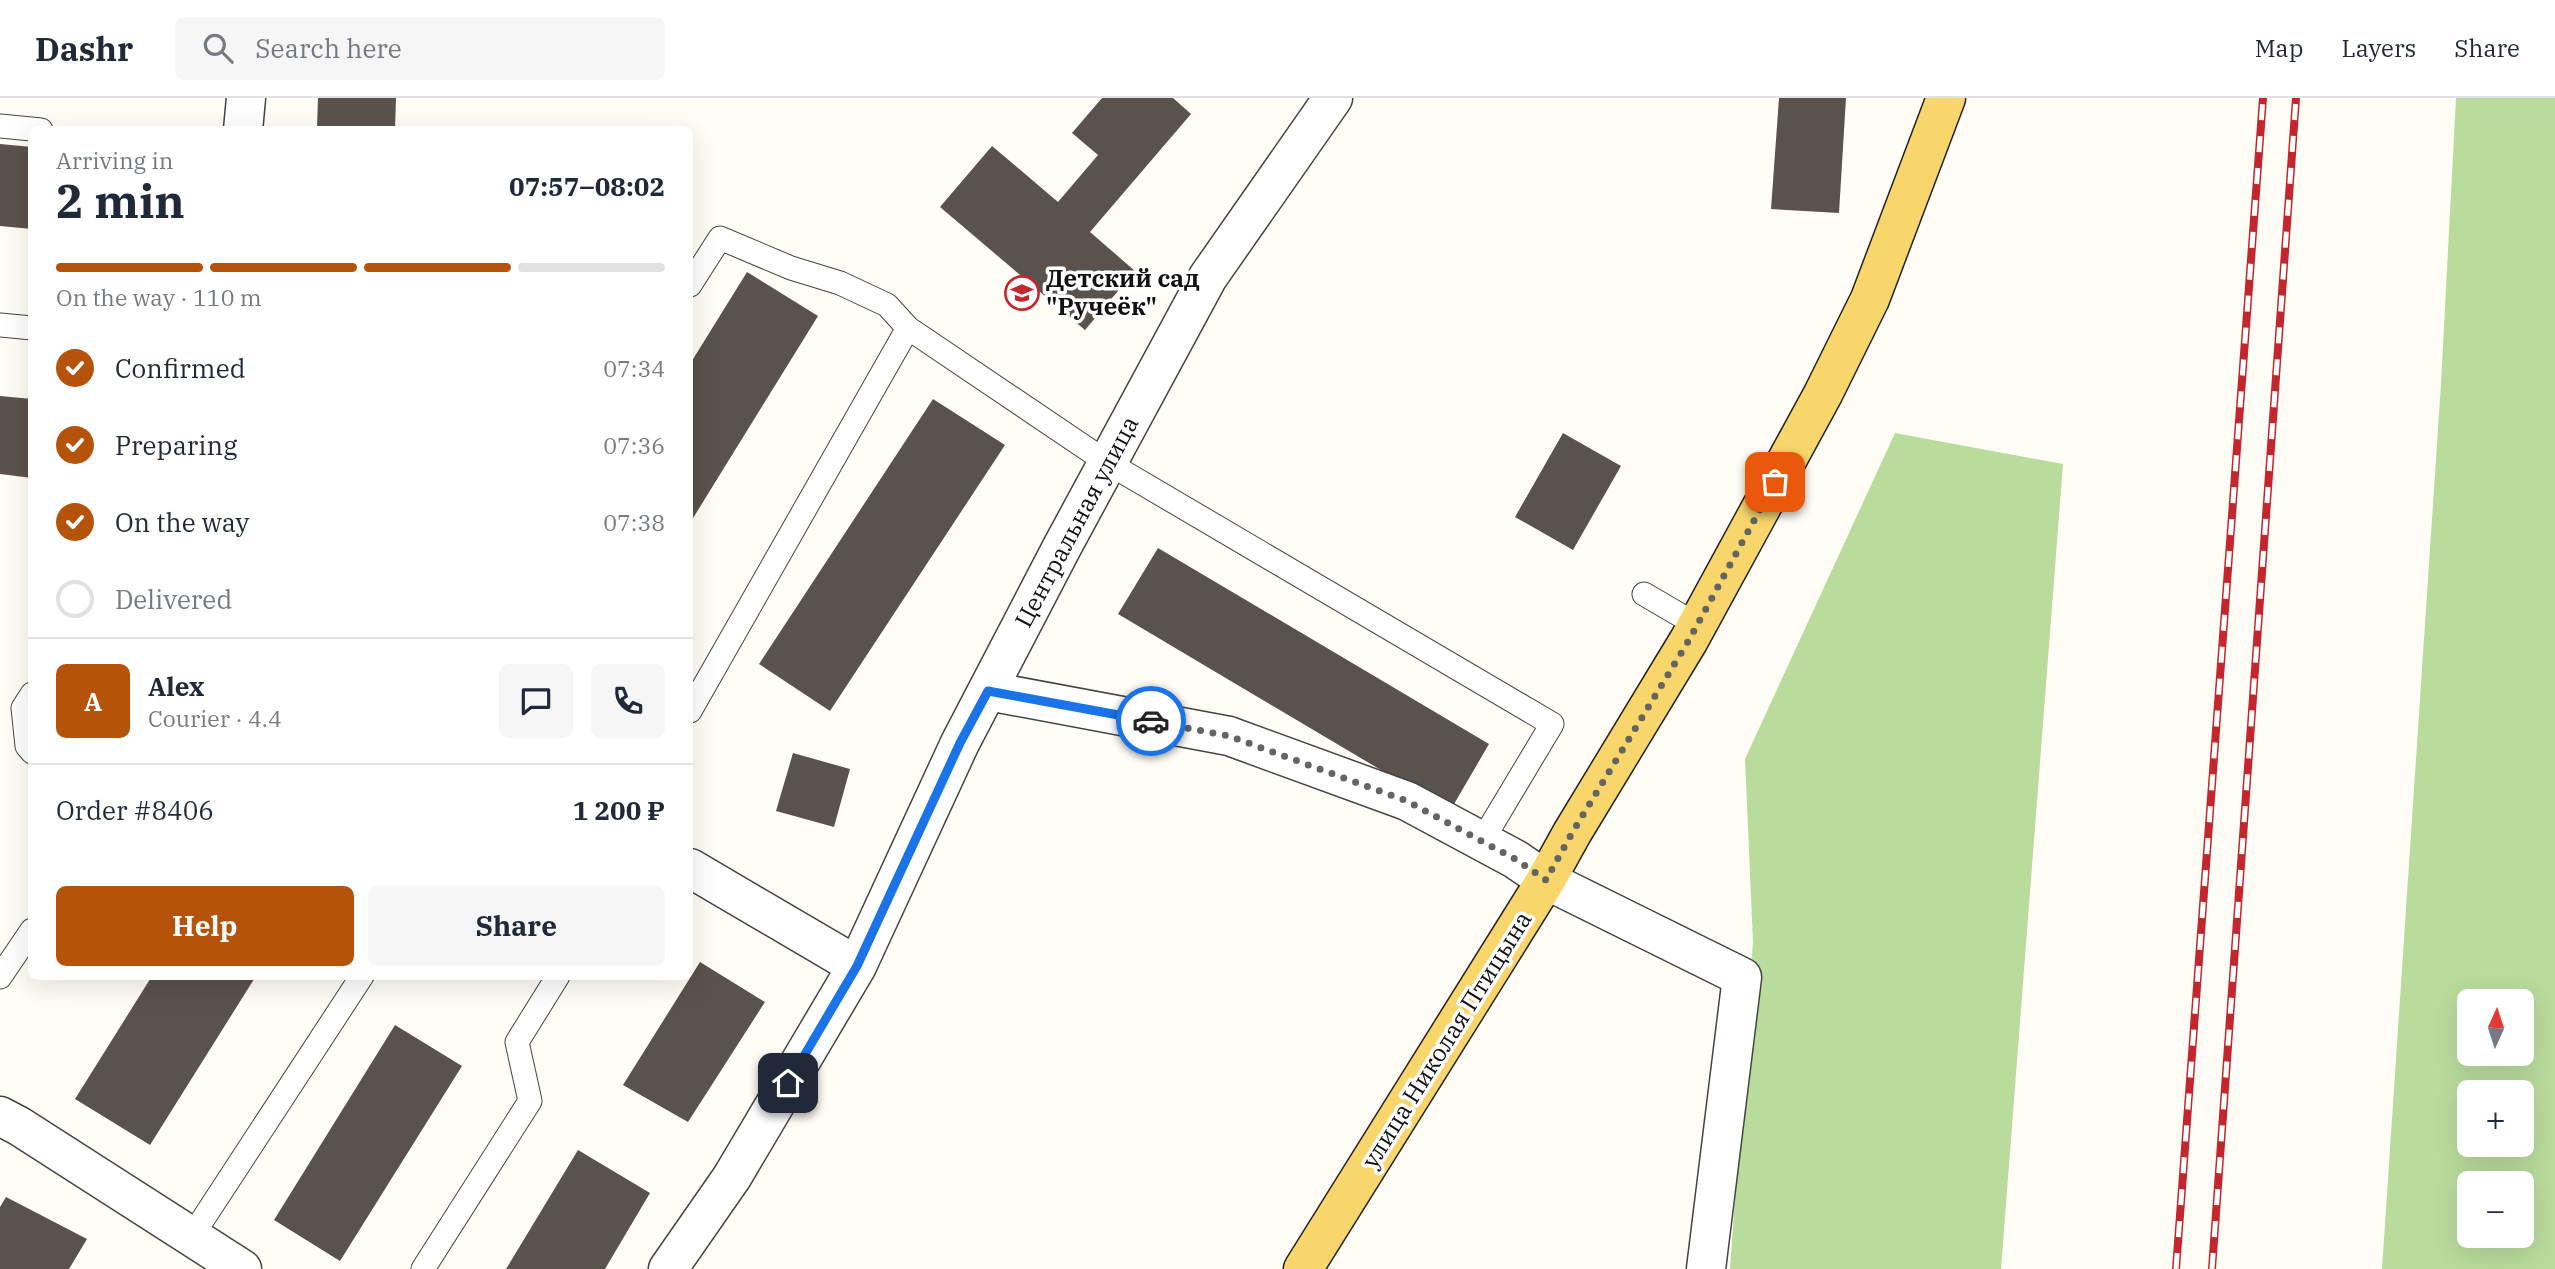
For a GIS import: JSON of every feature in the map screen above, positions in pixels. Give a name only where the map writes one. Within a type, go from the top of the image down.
[{"type":"main road","name":"улица Николая Птицына","points":[[1303,1269],[1546,880],[1697,625],[1823,394],[1870,299],[1945,98]]},
{"type":"street","points":[[243,126],[246,98]]},
{"type":"street","name":"Центральная улица","points":[[668,1269],[732,1177],[857,966],[960,743],[1208,277],[1333,98]]},
{"type":"street","points":[[988,691],[1229,736],[1407,801],[1482,841],[1546,880],[1742,978],[1706,1269]]},
{"type":"street","points":[[693,869],[857,966]]},
{"type":"street","points":[[0,1116],[242,1269]]},
{"type":"lane","points":[[0,126],[28,129]]},
{"type":"lane","points":[[693,280],[720,238],[791,268],[840,283],[887,305],[908,328],[1108,463],[1552,724],[1482,841]]},
{"type":"lane","points":[[0,325],[28,328]]},
{"type":"lane","points":[[693,706],[908,328]]},
{"type":"lane","points":[[1644,594],[1697,625]]},
{"type":"lane","points":[[28,700],[23,708],[28,747]]},
{"type":"lane","points":[[0,977],[28,936]]},
{"type":"lane","points":[[192,1236],[359,980]]},
{"type":"lane","points":[[423,1269],[530,1101],[517,1042],[556,980]]},
{"type":"green space","points":[[2456,98],[2555,98],[2555,1269],[2382,1269],[2441,384]]},
{"type":"green space","points":[[1895,433],[2063,464],[2001,1269],[1730,1269],[1753,942],[1745,759]]},
{"type":"building","points":[[318,98],[396,98],[395,126],[317,126]]},
{"type":"building","points":[[1102,98],[1173,98],[1191,114],[1090,232],[1135,271],[1085,330],[940,207],[992,146],[1058,202],[1098,155],[1072,133]]},
{"type":"building","points":[[1779,98],[1846,98],[1839,213],[1771,209]]},
{"type":"building","points":[[0,144],[28,147],[28,229],[0,226]]},
{"type":"building","points":[[747,272],[818,316],[693,518],[693,359]]},
{"type":"building","points":[[0,396],[28,399],[28,478],[0,474]]},
{"type":"building","points":[[933,399],[1005,445],[830,711],[759,664]]},
{"type":"building","points":[[1563,433],[1621,466],[1573,550],[1515,517]]},
{"type":"building","points":[[1158,548],[1489,744],[1450,811],[1118,614]]},
{"type":"building","points":[[793,753],[850,769],[834,827],[776,811]]},
{"type":"building","points":[[700,962],[765,1002],[688,1122],[623,1085],[689,980],[693,980],[693,973]]},
{"type":"building","points":[[149,980],[253,980],[150,1145],[75,1099]]},
{"type":"building","points":[[395,1025],[462,1066],[340,1261],[274,1220]]},
{"type":"building","points":[[578,1150],[650,1193],[605,1269],[506,1269]]},
{"type":"building","points":[[6,1197],[87,1239],[69,1269],[0,1269],[0,1207]]},
{"type":"railway","points":[[2176,1269],[2263,98]]},
{"type":"railway","points":[[2212,1269],[2296,98]]},
{"type":"way so far","points":[[1151,721],[1229,736],[1407,801],[1515,859],[1546,880],[1689,640],[1775,482]]},
{"type":"place","name":"Детский сад \"Ручеёк\"","points":[[1022,293]]},
{"type":"route","points":[[788,1083],[857,966],[960,743],[988,691],[1151,721]]}]
